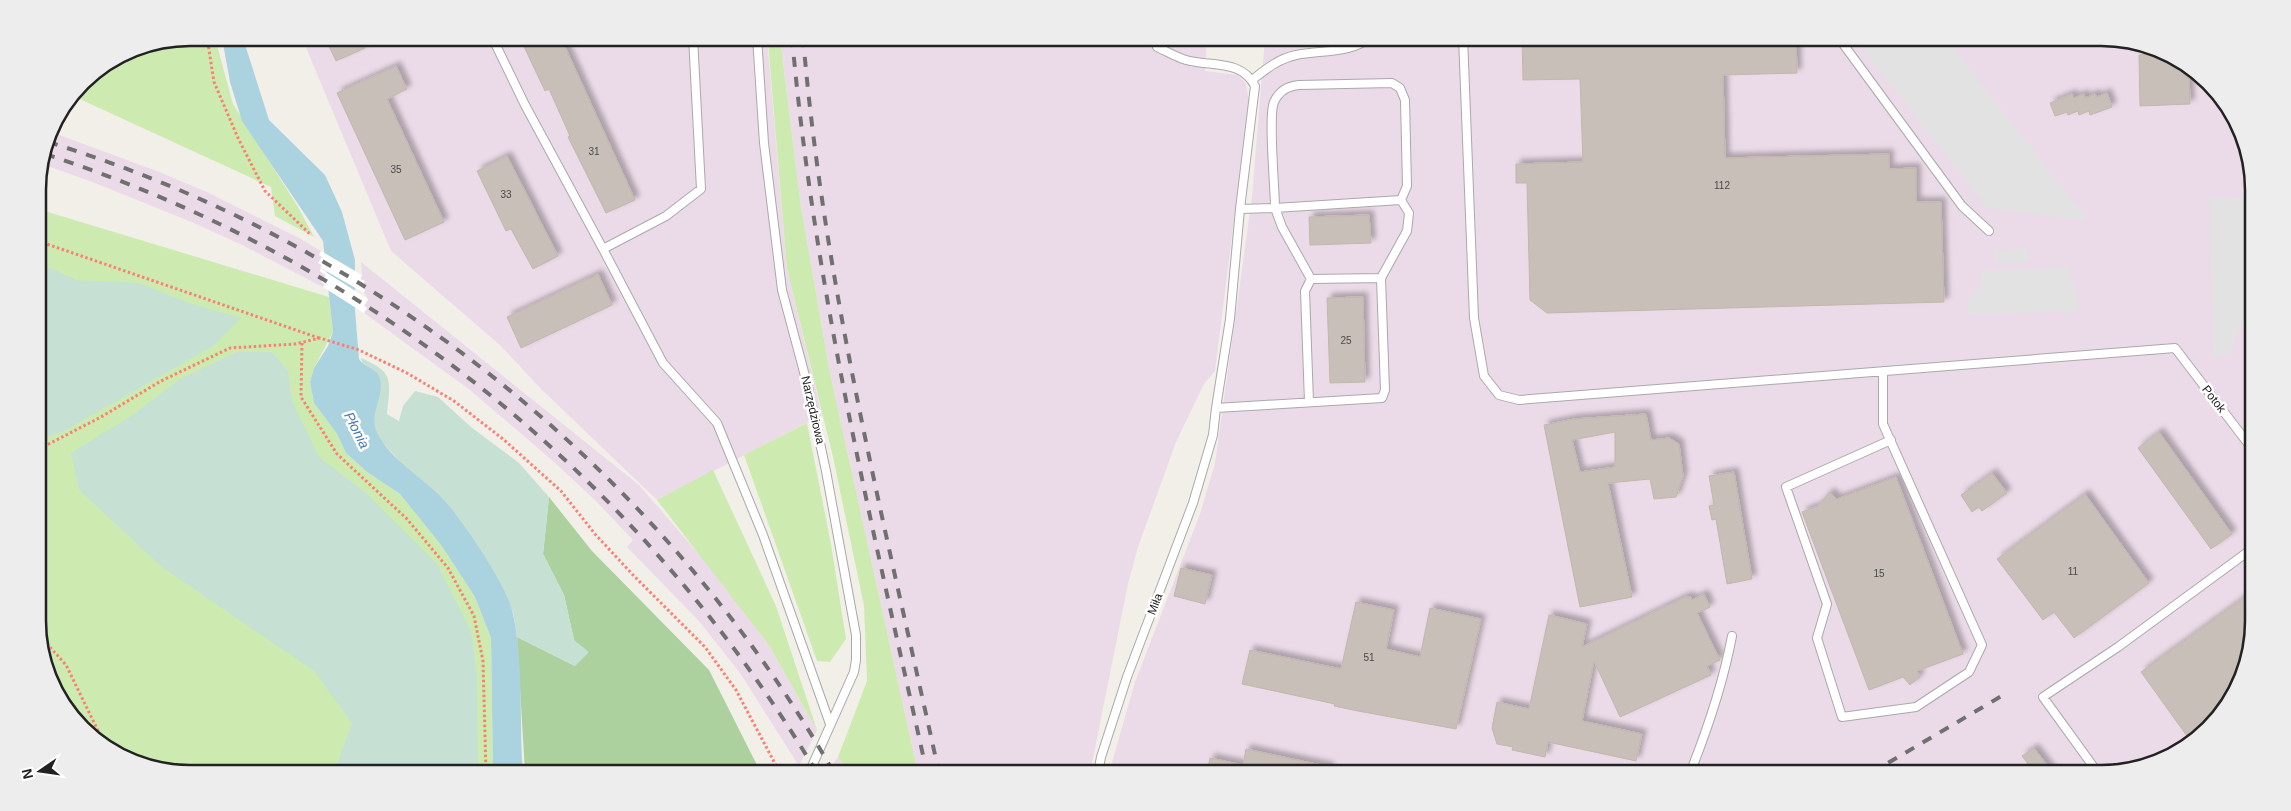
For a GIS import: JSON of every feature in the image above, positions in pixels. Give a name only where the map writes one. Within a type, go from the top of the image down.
[{"type":"lane","points":[[496,46],[663,363],[717,423],[763,535],[830,724]]},
{"type":"lane","points":[[603,249],[666,216],[701,189],[693,46]]},
{"type":"lane","name":"Narzędziowa","points":[[758,46],[764,143],[782,290],[808,387],[826,471],[855,622],[857,646],[854,672],[813,765]]},
{"type":"lane","points":[[1157,46],[1185,60],[1238,68],[1252,80],[1274,62],[1294,56],[1358,46]]},
{"type":"lane","points":[[1463,46],[1474,318],[1484,376],[1499,395],[1519,400],[1883,372],[1884,424],[1982,645],[1969,672],[1916,707],[1842,717],[1817,638],[1827,604],[1786,487],[1891,440]]},
{"type":"lane","points":[[1844,46],[1962,206],[1989,231]]},
{"type":"lane","name":"Miła","points":[[1100,765],[1127,677],[1193,503],[1214,435],[1216,408],[1230,320],[1240,209],[1252,123],[1255,86],[1252,80]]},
{"type":"lane","points":[[1311,279],[1282,227],[1275,208],[1272,110],[1280,93],[1299,85],[1392,83],[1400,88],[1404,100],[1407,186],[1401,200]]},
{"type":"lane","points":[[1240,209],[1401,200]]},
{"type":"lane","points":[[1216,408],[1382,398],[1385,390],[1381,278],[1407,231],[1409,213],[1401,200]]},
{"type":"lane","points":[[1311,279],[1381,278]]},
{"type":"lane","points":[[1309,402],[1305,291],[1311,279]]},
{"type":"lane","name":"Potok","points":[[1883,372],[2175,348],[2245,440]]},
{"type":"lane","points":[[2091,764],[2043,697],[2118,647],[2245,554]]},
{"type":"lane","points":[[1694,764],[1723,680],[1732,636]]},
{"type":"path","points":[[208,46],[214,82],[238,138],[265,191],[310,234]]},
{"type":"path","points":[[47,244],[359,350],[407,373],[454,401],[561,490],[595,534],[705,648],[736,690],[776,765]]},
{"type":"path","points":[[46,445],[101,417],[161,380],[230,348],[302,343],[320,338]]},
{"type":"path","points":[[302,343],[301,397],[337,454],[407,519],[448,568],[474,616],[483,661],[486,765]]},
{"type":"path","points":[[48,645],[66,665],[98,732]]},
{"type":"shaded area","points":[[305,46],[768,46],[787,269],[822,415],[657,500],[541,389],[501,346],[391,251]]},
{"type":"shaded area","points":[[781,46],[1207,46],[1205,71],[1238,75],[1246,84],[1249,100],[1215,371],[1204,384],[1176,442],[1138,547],[1128,584],[1092,765],[916,765],[830,373],[801,207]]},
{"type":"shaded area","points":[[1264,46],[2101,46],[2120,47],[2156,57],[2189,76],[2215,102],[2230,126],[2244,171],[2245,621],[2244,640],[2240,658],[2230,685],[2221,701],[2209,716],[2189,735],[2156,754],[2129,762],[2110,764],[1111,765],[1135,682],[1200,514],[1215,463],[1252,197]]},
{"type":"shaded area","points":[[1860,46],[1952,46],[2088,221],[1988,208]]},
{"type":"shaded area","points":[[57,134],[157,171],[209,193],[301,239],[321,251],[319,255],[322,257],[320,271],[326,275],[322,282],[325,284],[323,287],[240,244],[194,223],[48,166]]},
{"type":"shaded area","points":[[2245,197],[2245,321],[2242,321],[2229,355],[2213,357],[2209,198]]},
{"type":"shaded area","points":[[2027,248],[2028,262],[1995,263],[1994,250]]},
{"type":"shaded area","points":[[361,262],[639,485],[710,567],[768,644],[817,730],[800,765],[740,673],[699,621],[627,547],[633,540],[596,501],[554,462],[470,390],[364,313],[367,308],[364,306],[368,299],[364,293],[365,289],[361,287],[364,281],[360,279],[362,275]]},
{"type":"shaded area","points":[[2070,267],[2071,279],[2078,297],[2077,311],[1968,315],[1968,301],[1982,283],[1981,271]]},
{"type":"shaded area","points":[[838,757],[843,765],[832,765]]},
{"type":"green space","points":[[217,46],[233,104],[298,207],[314,237],[275,216],[271,187],[79,99],[102,76],[126,61],[144,54],[171,47]]},
{"type":"green space","points":[[768,46],[781,46],[801,207],[830,373],[916,765],[843,765],[838,757],[867,681],[864,606],[833,457],[787,269]]},
{"type":"green space","points":[[47,212],[329,297],[333,332],[314,368],[310,382],[314,403],[337,434],[346,453],[367,472],[400,494],[441,545],[475,597],[491,638],[493,765],[171,764],[135,754],[102,735],[88,723],[76,709],[57,676],[47,640]]},
{"type":"green space","points":[[47,266],[76,280],[139,283],[189,303],[241,318],[213,346],[66,430],[46,438]]},
{"type":"green space","points":[[237,352],[272,352],[288,371],[292,401],[319,457],[365,492],[437,564],[471,631],[477,676],[478,765],[337,765],[352,723],[314,671],[163,568],[79,490],[71,453],[131,416],[180,379]]},
{"type":"green space","points":[[361,358],[380,368],[388,379],[387,414],[399,421],[403,406],[415,391],[438,397],[471,427],[519,463],[549,497],[543,554],[564,595],[574,640],[589,652],[575,666],[517,637],[513,612],[503,590],[483,555],[445,501],[402,464],[363,420],[368,385]]},
{"type":"green space","points":[[807,423],[831,544],[846,639],[830,662],[817,661],[744,455]]},
{"type":"green space","points":[[713,470],[776,606],[817,730],[768,644],[657,500]]},
{"type":"green space","points":[[549,497],[592,551],[709,670],[757,765],[525,765],[517,637],[575,666],[574,640],[564,595],[543,554]]},
{"type":"water","name":"Płonia","points":[[223,46],[246,46],[269,120],[325,175],[342,212],[355,260],[355,310],[359,359],[377,372],[380,379],[381,387],[374,422],[376,430],[394,456],[445,501],[474,539],[503,588],[513,614],[519,653],[523,765],[493,765],[491,638],[475,597],[441,545],[400,494],[367,472],[346,453],[337,434],[314,403],[310,382],[314,368],[328,346],[333,332],[323,241],[242,121],[230,82]]},
{"type":"pier","points":[[321,251],[362,275],[360,279],[365,281],[361,287],[365,290],[364,293],[321,268],[322,265],[318,263],[322,257],[319,255]]},
{"type":"pier","points":[[321,269],[368,299],[364,306],[367,308],[364,313],[323,287],[325,284],[321,282],[326,275],[320,271]]},
{"type":"building","points":[[329,46],[364,46],[365,48],[336,61]]},
{"type":"building","points":[[524,46],[565,46],[635,200],[606,213],[568,137],[570,136],[549,89],[545,91]]},
{"type":"building","points":[[1522,46],[1796,46],[1797,73],[1723,75],[1725,158],[1889,154],[1889,169],[1916,168],[1916,202],[1941,202],[1944,302],[1547,313],[1530,300],[1527,183],[1516,183],[1516,164],[1583,162],[1580,79],[1523,80]]},
{"type":"building","points":[[2139,55],[2149,55],[2156,57],[2189,76],[2190,104],[2140,106]]},
{"type":"building","points":[[396,66],[407,89],[387,99],[444,222],[405,240],[337,93]]},
{"type":"building","points":[[2107,93],[2112,107],[2090,115],[2089,111],[2079,115],[2078,111],[2068,115],[2067,112],[2055,116],[2050,103],[2072,94],[2074,98],[2084,94],[2085,98],[2095,94],[2097,97]]},
{"type":"building","points":[[507,156],[558,256],[533,269],[511,229],[506,231],[477,171]]},
{"type":"building","points":[[1369,215],[1371,243],[1310,245],[1309,217]]},
{"type":"building","points":[[598,274],[612,305],[521,348],[507,317]]},
{"type":"building","points":[[1363,297],[1365,382],[1330,383],[1327,298]]},
{"type":"building","points":[[1646,414],[1651,440],[1669,438],[1679,444],[1683,476],[1676,497],[1654,499],[1650,479],[1608,483],[1632,597],[1580,607],[1544,425],[1574,419]],"holes":[[[1615,432],[1615,467],[1580,472],[1572,440]]]},
{"type":"building","points":[[2159,432],[2232,534],[2211,549],[2138,448]]},
{"type":"building","points":[[1734,472],[1752,579],[1727,584],[1716,519],[1712,520],[1709,506],[1714,505],[1709,476]]},
{"type":"building","points":[[1992,473],[2007,493],[1982,511],[1979,507],[1972,512],[1961,495]]},
{"type":"building","points":[[1896,477],[1963,654],[1917,671],[1920,677],[1910,685],[1903,677],[1869,690],[1802,512],[1818,506],[1830,492],[1837,499]]},
{"type":"building","points":[[2085,494],[2149,583],[2074,638],[2054,612],[2043,620],[1997,559]]},
{"type":"building","points":[[1181,568],[1212,575],[1205,604],[1174,596]]},
{"type":"building","points":[[1704,594],[1710,607],[1697,613],[1720,660],[1707,666],[1711,675],[1620,717],[1594,661],[1582,721],[1642,734],[1636,761],[1548,742],[1545,757],[1512,750],[1513,747],[1497,744],[1492,728],[1497,702],[1529,709],[1549,615],[1587,624],[1582,647],[1685,597],[1691,597],[1692,600]]},
{"type":"building","points":[[2245,597],[2244,640],[2240,658],[2230,685],[2221,701],[2209,716],[2189,735],[2187,736],[2141,672]]},
{"type":"building","points":[[1356,602],[1394,610],[1386,649],[1420,657],[1430,608],[1481,619],[1456,729],[1334,706],[1335,704],[1242,684],[1250,650],[1341,669]]},
{"type":"building","points":[[2034,748],[2046,764],[2028,764],[2022,756]]},
{"type":"building","points":[[1246,749],[1318,764],[1243,764]]},
{"type":"building","points":[[1210,758],[1240,764],[1209,764]]},
{"type":"railway","points":[[793,46],[802,130],[830,316],[866,499],[925,765]]},
{"type":"railway","points":[[804,46],[813,130],[841,316],[878,499],[937,765]]},
{"type":"railway","points":[[54,144],[170,186],[286,241],[397,307],[501,383],[598,469],[686,562],[765,664],[829,765]]},
{"type":"railway","points":[[50,156],[165,199],[279,254],[386,319],[488,393],[582,476],[668,567],[747,666],[812,765]]},
{"type":"railway","points":[[1886,764],[2005,694]]}]
